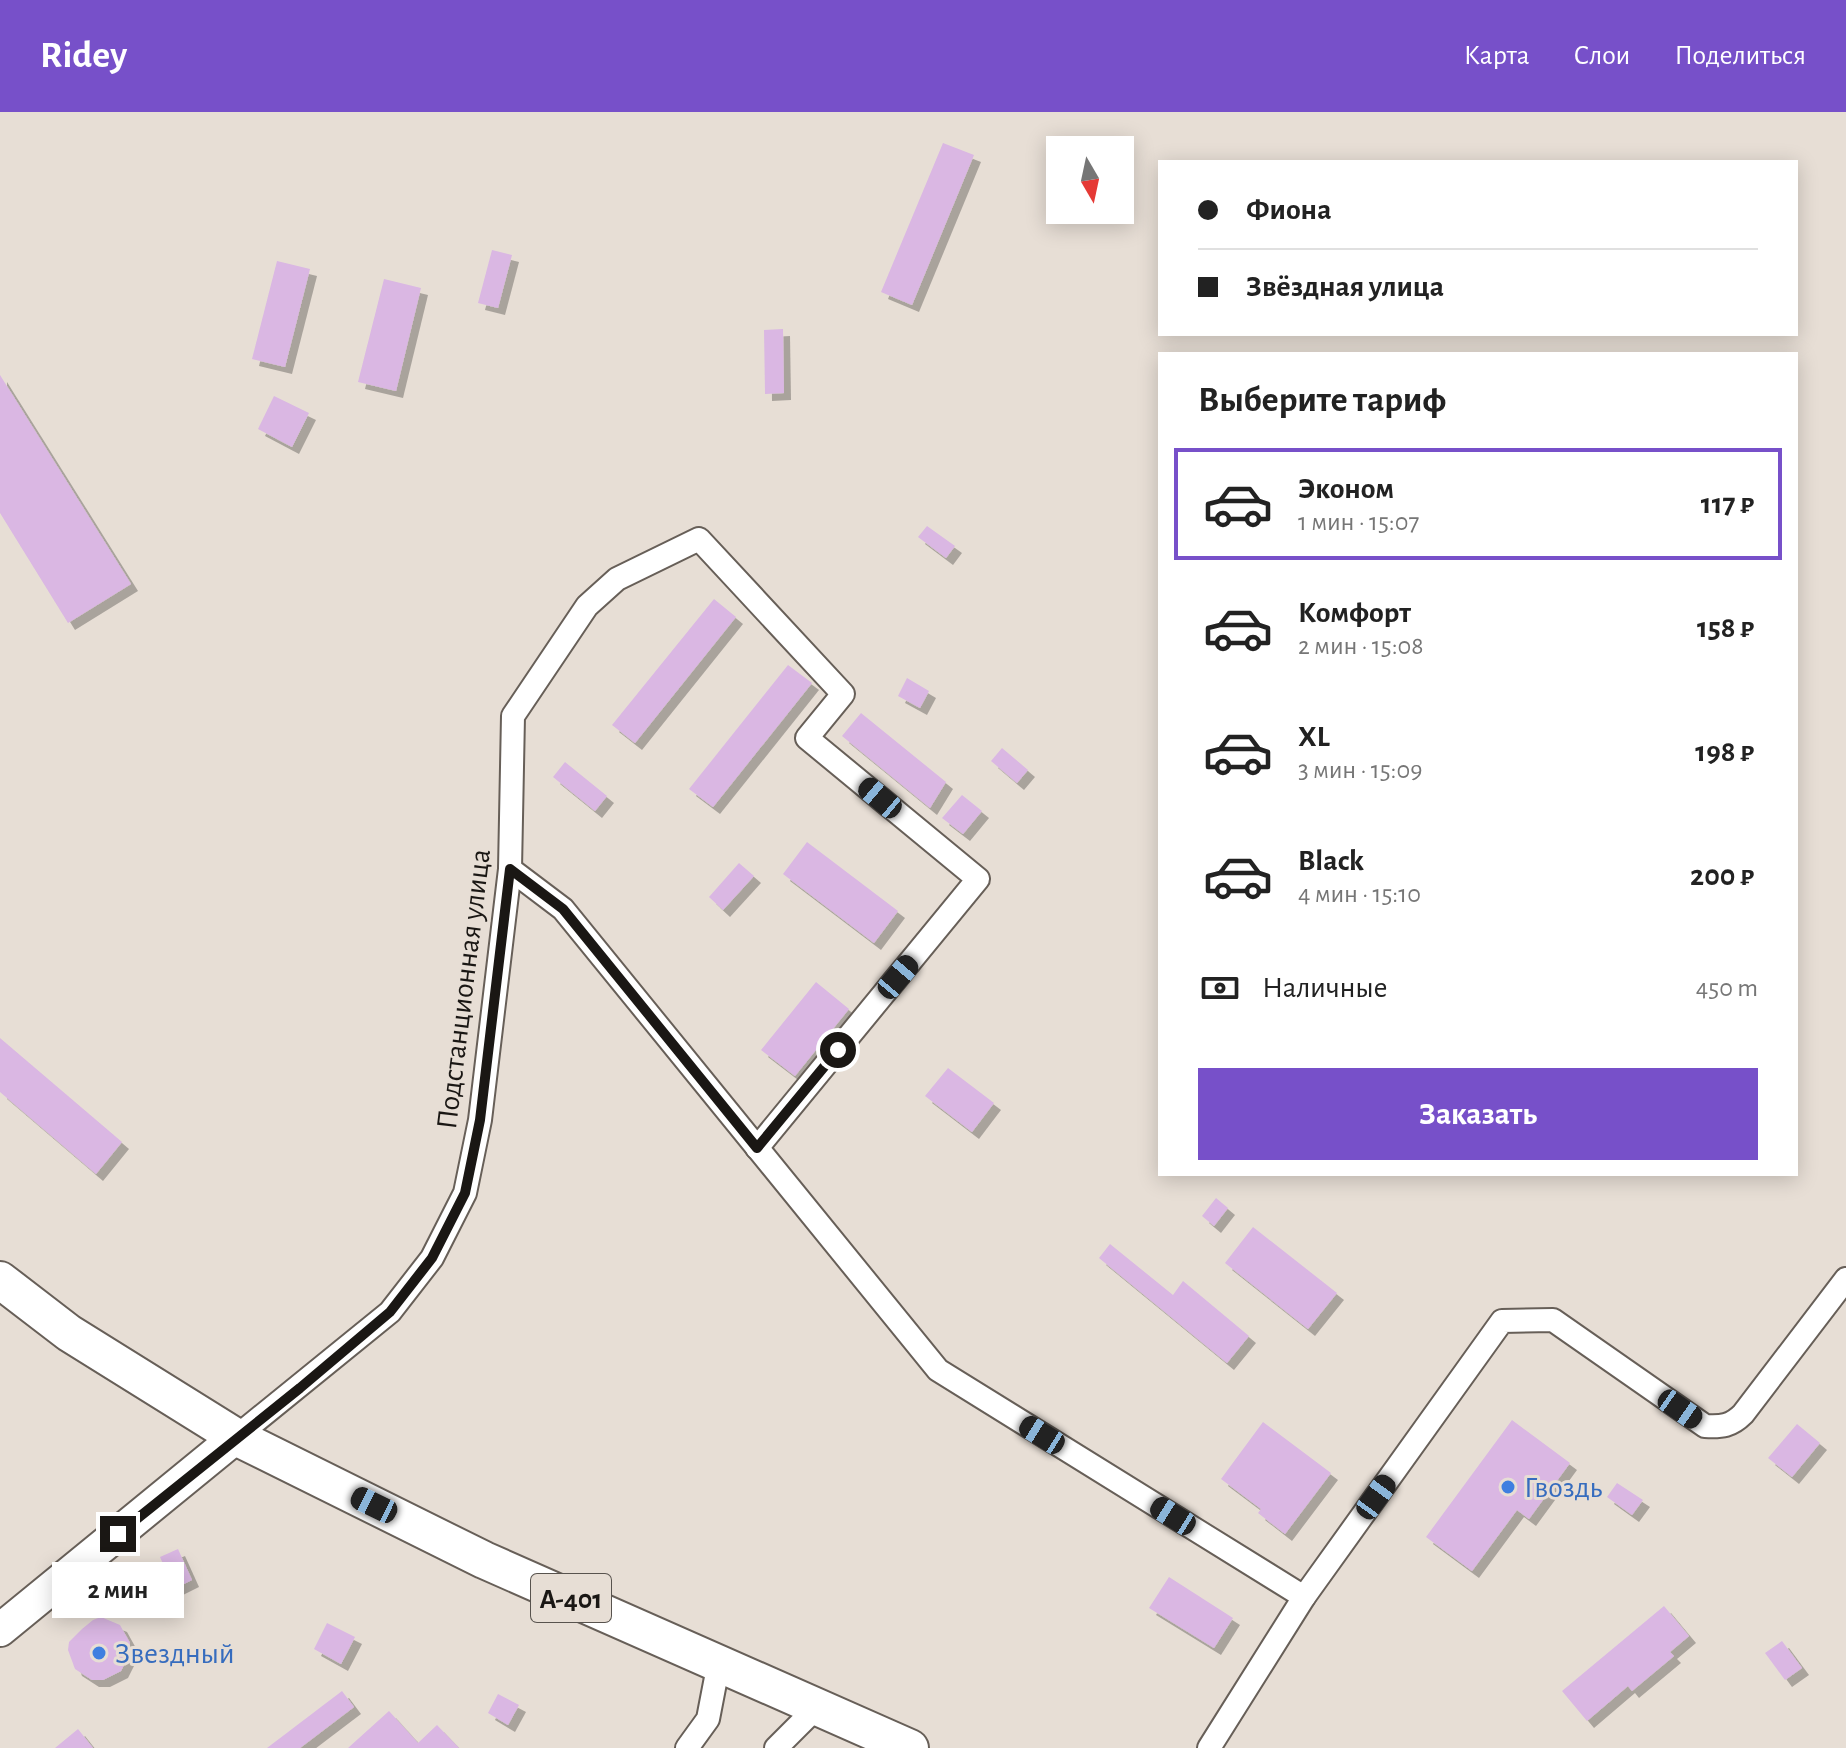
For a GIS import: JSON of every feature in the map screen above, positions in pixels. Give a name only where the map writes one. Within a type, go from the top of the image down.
[{"type":"main road","points":[[0,1280],[69,1333],[236,1437]]},
{"type":"main road","name":"А-401","points":[[236,1437],[484,1560],[910,1748]]},
{"type":"street","name":"Подстанционная улица","points":[[236,1437],[390,1312],[432,1258],[465,1193],[480,1120],[510,869],[513,716],[587,606],[617,579],[699,539],[843,694],[807,738],[978,879],[757,1148]]},
{"type":"street","points":[[510,869],[563,909],[938,1370],[1304,1597]]},
{"type":"street","points":[[1209,1748],[1304,1597],[1502,1321],[1553,1320],[1705,1426],[1720,1427],[1733,1423],[1743,1414],[1846,1279]]},
{"type":"street","points":[[0,1630],[236,1437]]},
{"type":"street","points":[[687,1748],[708,1719],[719,1662]]},
{"type":"street","points":[[776,1748],[818,1706]]},
{"type":"building","points":[[943,143],[974,155],[912,305],[881,292]]},
{"type":"building","points":[[492,250],[512,255],[498,308],[478,303]]},
{"type":"building","points":[[277,261],[310,269],[285,367],[252,359]]},
{"type":"building","points":[[384,279],[421,288],[396,391],[358,382]]},
{"type":"building","points":[[783,329],[784,393],[765,394],[764,330]]},
{"type":"building","points":[[0,375],[131,584],[68,623],[0,513]]},
{"type":"building","points":[[274,396],[309,413],[292,447],[258,429]]},
{"type":"building","points":[[927,526],[955,546],[946,558],[918,537]]},
{"type":"building","points":[[714,599],[736,617],[635,743],[612,725]]},
{"type":"building","points":[[788,665],[812,683],[713,807],[689,789]]},
{"type":"building","points":[[907,678],[929,691],[920,708],[898,696]]},
{"type":"building","points":[[861,713],[946,782],[930,808],[842,736]]},
{"type":"building","points":[[1002,748],[1028,770],[1017,783],[991,761]]},
{"type":"building","points":[[565,762],[607,796],[595,811],[553,777]]},
{"type":"building","points":[[962,795],[982,811],[963,834],[942,818]]},
{"type":"building","points":[[807,842],[898,911],[874,943],[783,874]]},
{"type":"building","points":[[739,863],[754,876],[723,910],[709,897]]},
{"type":"building","points":[[816,982],[849,1009],[795,1076],[761,1050]]},
{"type":"building","points":[[0,1038],[122,1142],[96,1174],[0,1092]]},
{"type":"building","points":[[948,1068],[994,1103],[972,1132],[925,1096]]},
{"type":"building","points":[[1216,1198],[1228,1208],[1214,1226],[1202,1216]]},
{"type":"building","points":[[1253,1227],[1337,1293],[1308,1329],[1225,1263]]},
{"type":"building","points":[[1110,1244],[1173,1295],[1183,1281],[1249,1336],[1227,1363],[1099,1258]]},
{"type":"building","name":"Гвоздь","points":[[1512,1420],[1570,1463],[1529,1519],[1517,1510],[1472,1571],[1426,1537]]},
{"type":"building","points":[[1263,1422],[1331,1473],[1285,1534],[1258,1513],[1261,1509],[1221,1479]]},
{"type":"building","points":[[1797,1424],[1820,1443],[1792,1477],[1768,1458]]},
{"type":"building","points":[[1617,1483],[1643,1500],[1632,1515],[1607,1497]]},
{"type":"building","points":[[178,1549],[192,1580],[174,1589],[160,1557]]},
{"type":"building","points":[[1169,1577],[1233,1618],[1214,1648],[1149,1608]]},
{"type":"building","points":[[1664,1606],[1689,1636],[1670,1652],[1674,1656],[1632,1691],[1628,1686],[1587,1721],[1562,1691]]},
{"type":"building","points":[[101,1617],[120,1625],[130,1643],[130,1653],[121,1671],[103,1680],[92,1680],[75,1669],[68,1650],[69,1642],[93,1620]]},
{"type":"building","points":[[327,1623],[355,1637],[341,1664],[314,1649]]},
{"type":"building","points":[[1782,1641],[1802,1668],[1785,1680],[1765,1653]]},
{"type":"building","points":[[342,1691],[354,1707],[300,1748],[267,1748]]},
{"type":"building","points":[[498,1694],[519,1705],[508,1725],[488,1713]]},
{"type":"building","points":[[389,1711],[418,1743],[437,1725],[459,1748],[348,1748]]},
{"type":"building","points":[[78,1729],[93,1748],[55,1748]]},
{"type":"place","name":"Гвоздь","points":[[1508,1487]]},
{"type":"place","name":"Звездный","points":[[99,1653]]},
{"type":"route","points":[[118,1534],[390,1312],[432,1258],[465,1193],[480,1120],[510,869],[563,909],[757,1148],[838,1050]]}]
